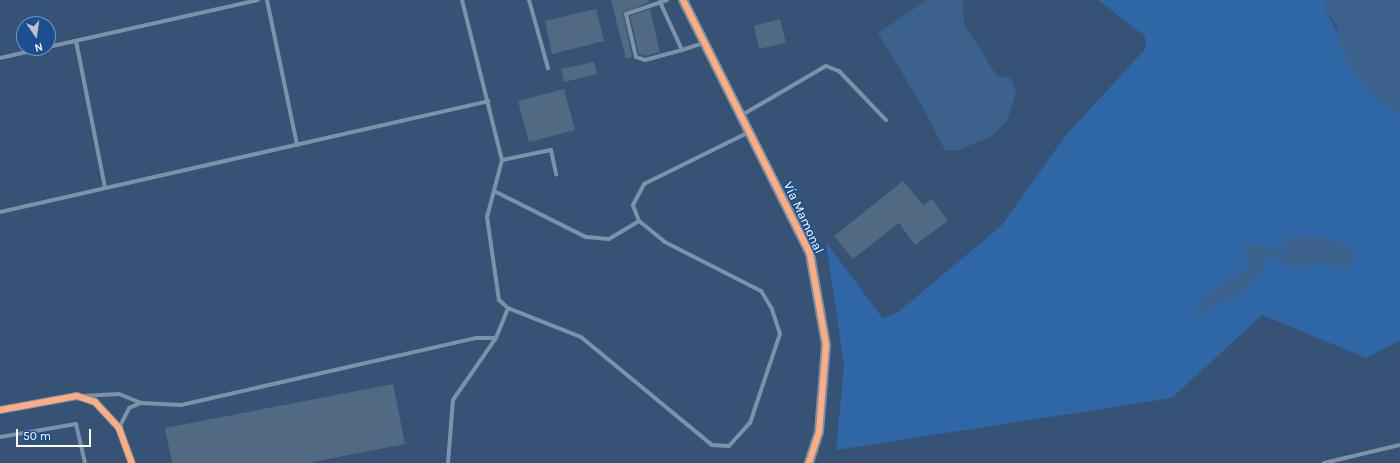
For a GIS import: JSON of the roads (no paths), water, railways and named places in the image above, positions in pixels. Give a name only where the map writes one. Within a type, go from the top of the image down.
[{"type":"street","name":"Vía Mamonal","points":[[683,0],[706,43],[810,254],[820,299],[826,345],[824,386],[819,432],[809,463]]},
{"type":"street","points":[[0,410],[77,396],[95,402],[118,428],[132,463]]},
{"type":"lane","points":[[56,45],[258,0]]},
{"type":"lane","points":[[267,0],[297,145]]},
{"type":"lane","points":[[462,0],[489,101],[502,160],[487,217],[499,300],[508,308],[581,337],[712,445],[729,446],[750,423],[780,334],[772,309],[762,291],[665,242],[639,221],[633,204],[644,184],[750,132]]},
{"type":"lane","points":[[529,0],[548,68]]},
{"type":"lane","points":[[667,0],[626,14],[636,57],[645,60],[706,43]]},
{"type":"lane","points":[[660,2],[682,50]]},
{"type":"lane","points":[[76,41],[105,188]]},
{"type":"lane","points":[[0,58],[16,54]]},
{"type":"lane","points":[[741,115],[826,66],[839,71],[886,120]]},
{"type":"lane","points":[[0,212],[489,101]]},
{"type":"lane","points":[[502,160],[551,150],[556,174]]},
{"type":"lane","points":[[494,191],[586,237],[609,239],[639,221]]},
{"type":"lane","points":[[448,463],[453,400],[496,338],[508,308]]},
{"type":"lane","points":[[77,396],[119,394],[142,403],[181,405],[477,338],[496,338]]},
{"type":"lane","points":[[118,428],[129,408],[142,403]]},
{"type":"lane","points":[[0,437],[76,424],[85,463]]},
{"type":"lane","points":[[1324,463],[1400,445]]}]
